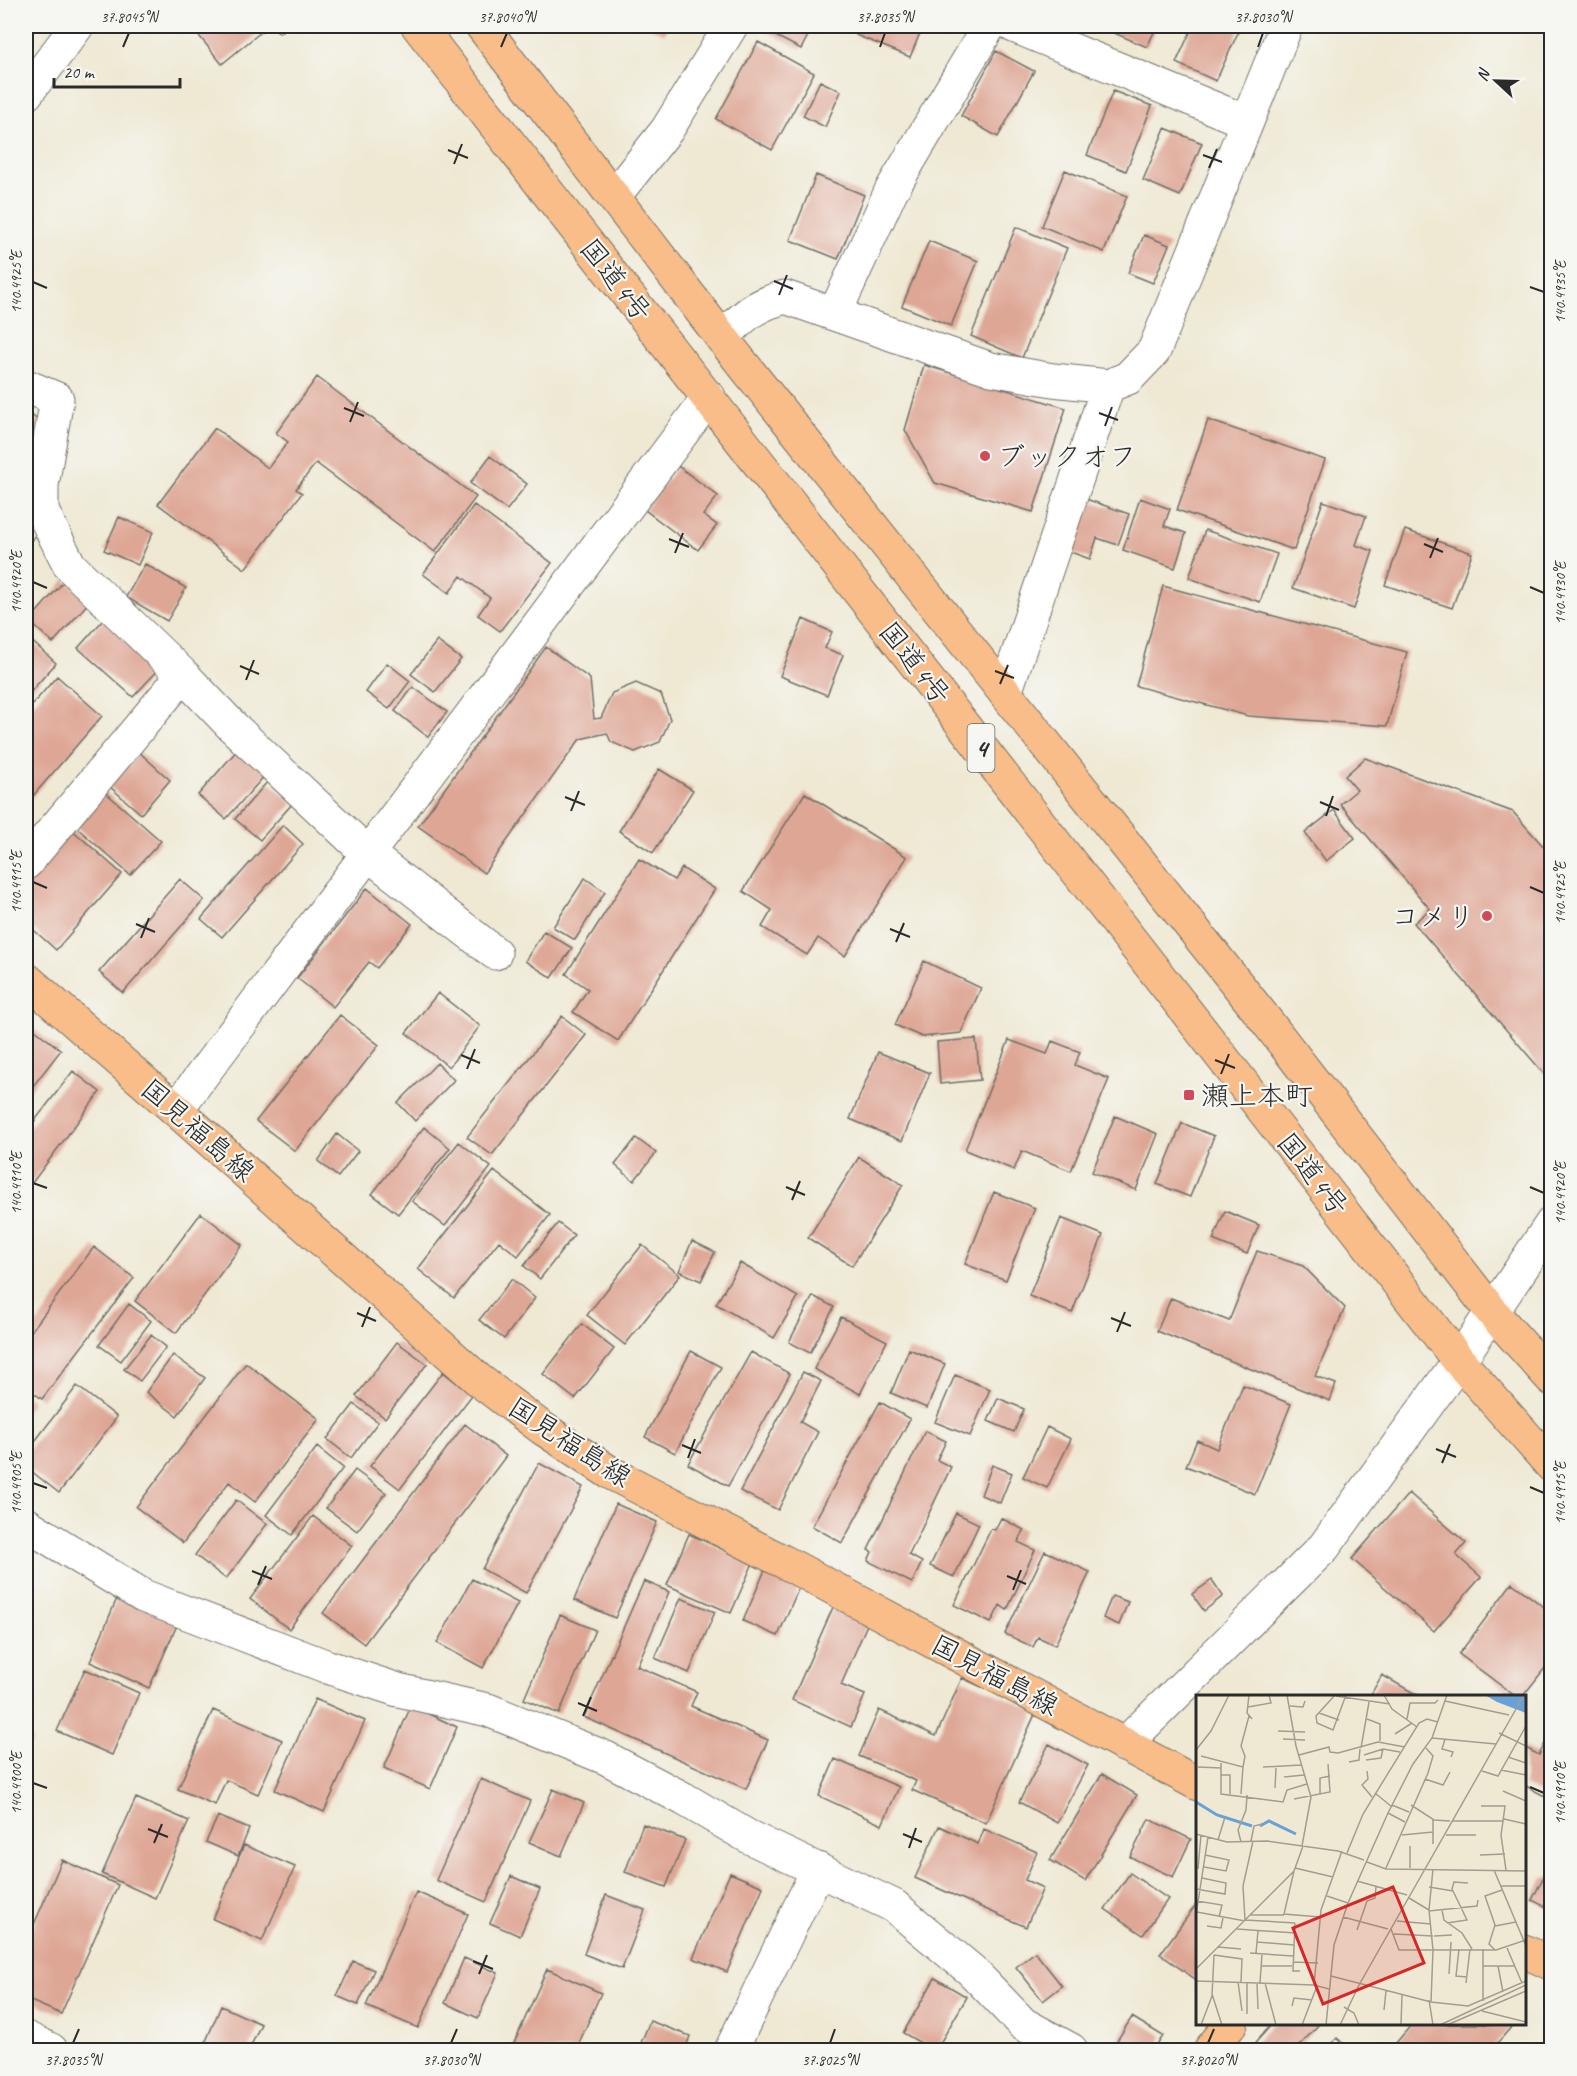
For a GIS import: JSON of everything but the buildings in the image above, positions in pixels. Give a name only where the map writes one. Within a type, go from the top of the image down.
[{"type":"main road","name":"国道4号","points":[[418,26],[1459,1361],[1551,1466]]},
{"type":"main road","name":"国道4号","points":[[482,26],[722,338],[1261,1014],[1492,1312],[1551,1379]]},
{"type":"main road","name":"国見福島線","points":[[26,980],[176,1110],[480,1381],[566,1444],[609,1472],[792,1566],[1196,1783]]},
{"type":"main road","points":[[1526,1952],[1551,1964]]},
{"type":"main road","points":[[1210,2050],[1230,2025]]},
{"type":"street","points":[[26,94],[77,26]]},
{"type":"street","points":[[614,196],[667,130],[731,26]]},
{"type":"street","points":[[835,313],[891,191],[989,26]]},
{"type":"street","points":[[1014,26],[1247,122]]},
{"type":"street","points":[[722,338],[748,313],[764,302],[785,297],[992,369],[1053,380],[1108,386],[1128,378],[1154,351],[1286,26]]},
{"type":"street","points":[[26,386],[57,399],[42,485],[42,511],[70,566],[183,675],[232,727],[368,854],[495,953]]},
{"type":"street","points":[[1005,693],[1108,386]]},
{"type":"street","points":[[176,1110],[709,398]]},
{"type":"street","points":[[26,863],[183,675]]},
{"type":"street","points":[[1124,1745],[1324,1547],[1459,1361],[1551,1223]]},
{"type":"street","points":[[26,1524],[142,1596],[328,1667],[398,1690],[488,1710],[606,1758],[684,1799],[749,1837],[894,1906],[972,1971],[1023,2024],[1071,2050]]},
{"type":"street","points":[[731,2050],[818,1869]]},
{"type":"street","points":[[26,2038],[51,2050]]},
{"type":"place","name":"ブックオフ","points":[[985,456]]},
{"type":"place","name":"コメリ","points":[[1487,916]]},
{"type":"place","name":"瀬上本町","points":[[1189,1095]]}]
